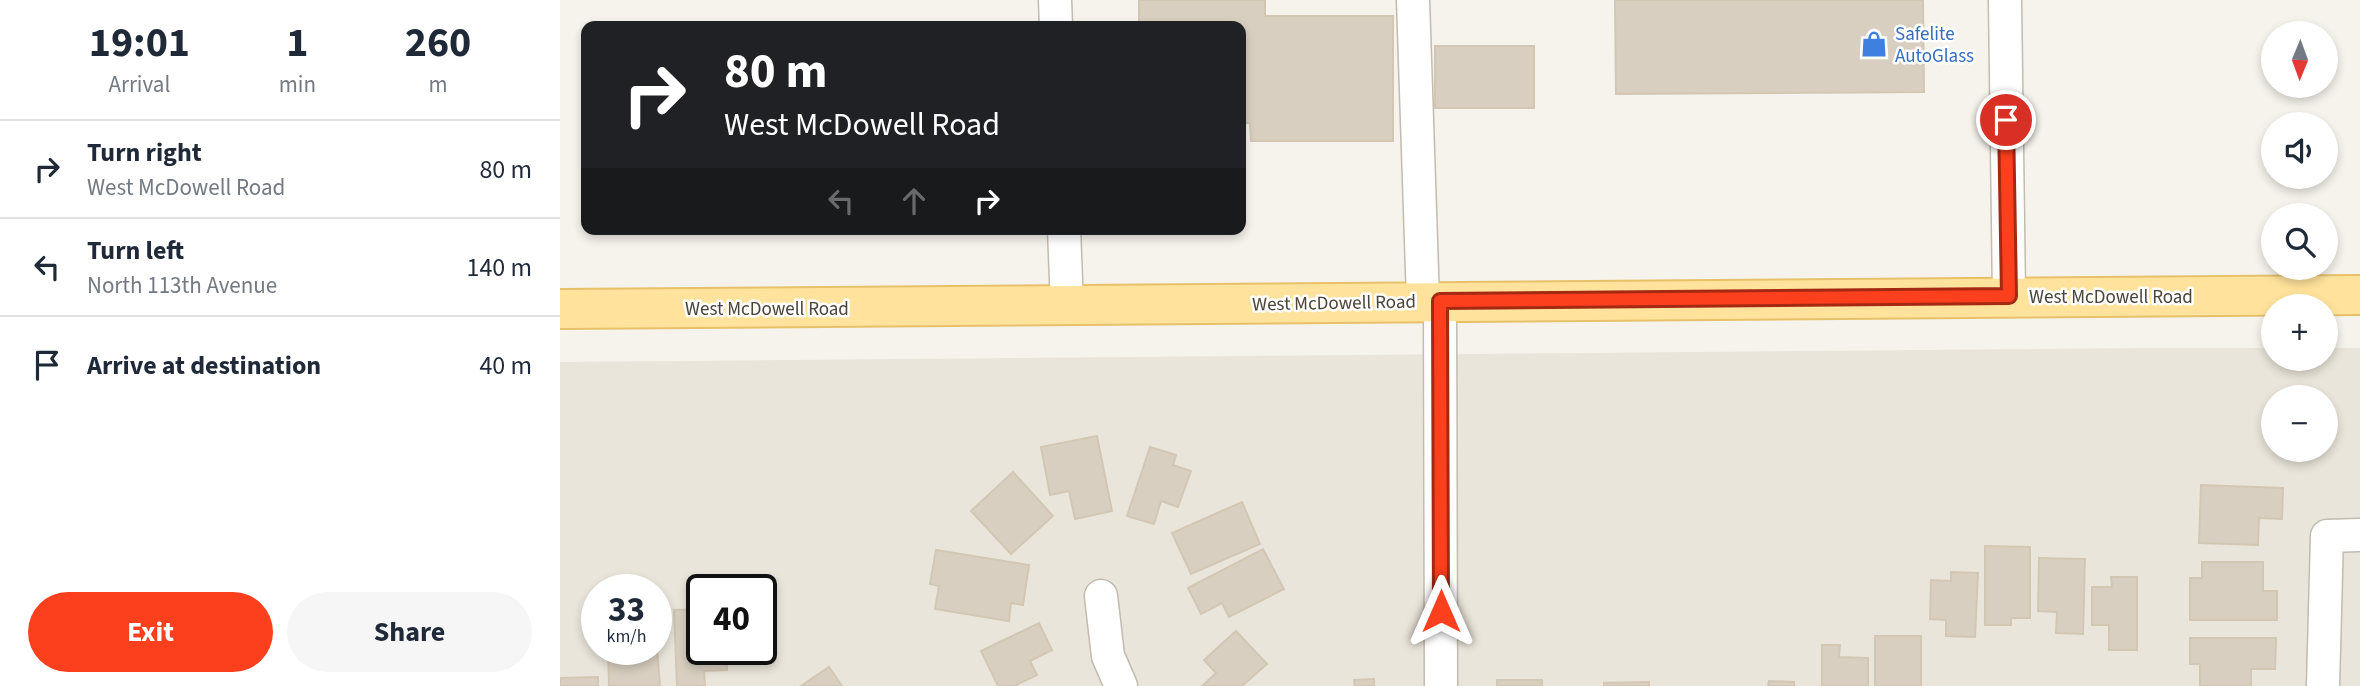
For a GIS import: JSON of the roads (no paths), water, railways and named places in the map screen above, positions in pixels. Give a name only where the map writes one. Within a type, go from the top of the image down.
[{"type":"main road","name":"West McDowell Road","points":[[560,309],[2360,295]]},
{"type":"street","points":[[1055,0],[1056,21]]},
{"type":"street","points":[[1413,0],[1431,301],[1441,686]]},
{"type":"street","points":[[2005,0],[2009,296]]},
{"type":"street","points":[[1064,235],[1067,306]]},
{"type":"street","points":[[2323,686],[2327,536],[2360,535]]},
{"type":"street","points":[[1101,596],[1108,656],[1121,686]]},
{"type":"place","name":"Safelite AutoGlass","points":[[1874,44]]}]
